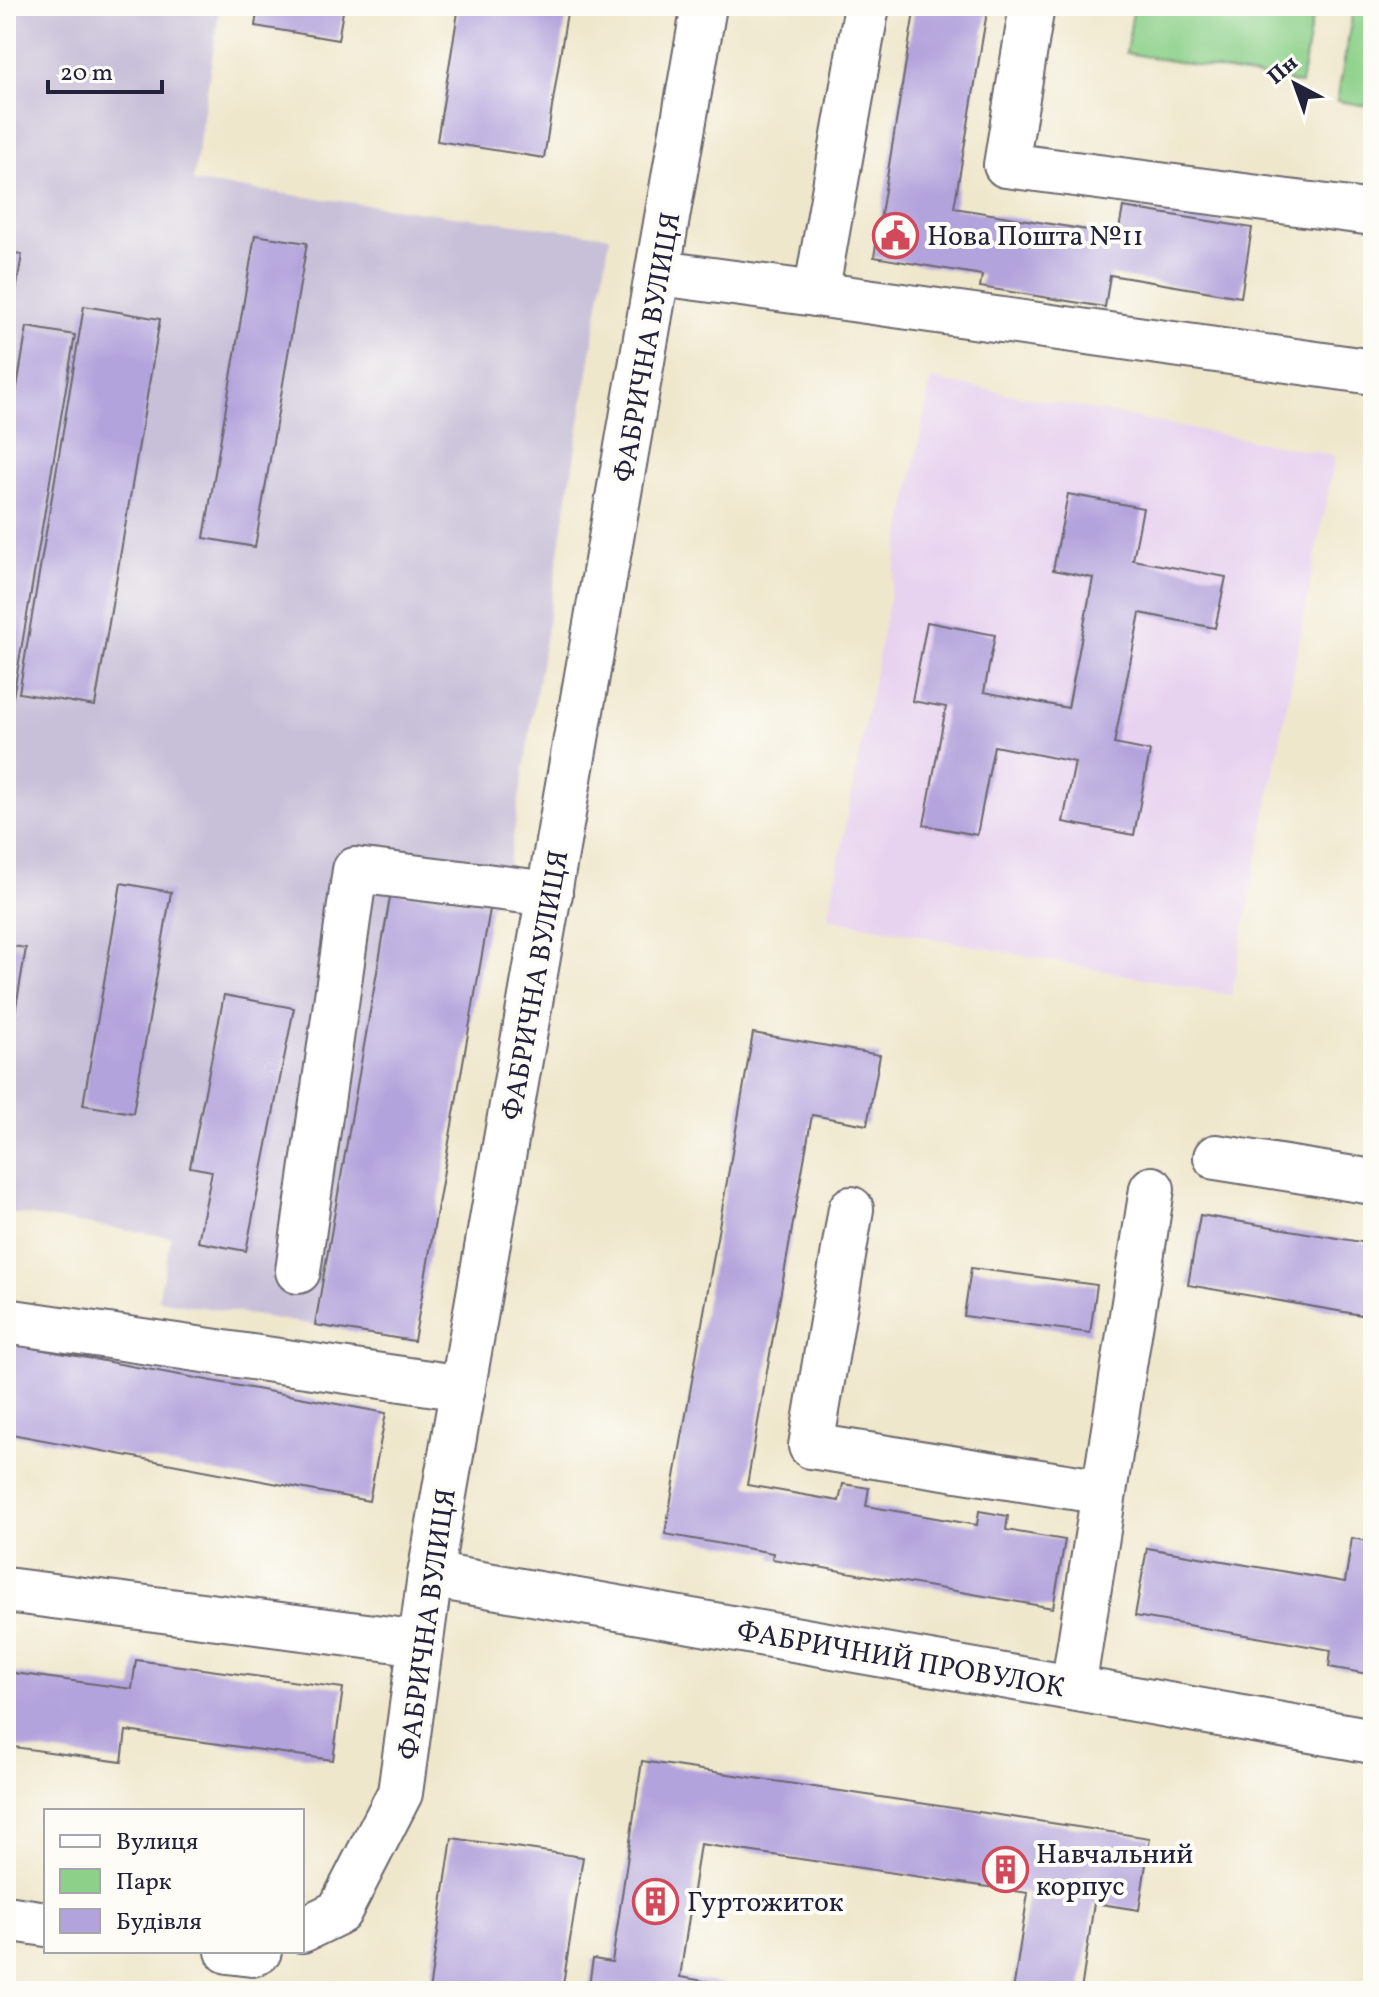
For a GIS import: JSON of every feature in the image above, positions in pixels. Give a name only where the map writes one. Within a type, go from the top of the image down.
[{"type":"street","name":"ФАБРИЧНА ВУЛИЦЯ","points":[[304,1929],[339,1912],[400,1793],[430,1575],[660,273],[704,6]]},
{"type":"street","points":[[816,294],[867,6]]},
{"type":"street","points":[[1032,6],[1006,165],[1373,213]]},
{"type":"street","points":[[660,273],[1373,372]]},
{"type":"street","points":[[298,1271],[355,870],[550,894]]},
{"type":"street","points":[[1216,1157],[1373,1182]]},
{"type":"street","points":[[1073,1688],[1152,1189]]},
{"type":"street","points":[[851,1209],[811,1446],[859,1470],[1104,1492]]},
{"type":"street","points":[[6,1321],[463,1388]]},
{"type":"street","name":"ФАБРИЧНИЙ ПРОВУЛОК","points":[[430,1575],[1373,1741]]},
{"type":"street","points":[[6,1590],[421,1643]]},
{"type":"street","points":[[6,1918],[44,1924]]},
{"type":"shaded area","points":[[6,6],[220,6],[193,182],[610,236],[506,881],[490,909],[414,1341],[158,1300],[171,1237],[6,1212]]},
{"type":"shaded area","points":[[931,379],[1335,456],[1231,995],[828,918]]},
{"type":"green space","points":[[1134,6],[1314,6],[1301,84],[1126,53]]},
{"type":"green space","points":[[1354,7],[1373,10],[1373,107],[1337,101]]},
{"type":"building","points":[[258,6],[344,6],[338,40],[255,26]]},
{"type":"building","points":[[459,6],[568,6],[544,158],[437,141]]},
{"type":"building","points":[[915,6],[988,6],[954,208],[1118,235],[1123,207],[1252,228],[1241,297],[1110,275],[1105,307],[980,287],[982,275],[874,257]]},
{"type":"building","points":[[255,235],[307,243],[255,547],[204,538]]},
{"type":"building","points":[[6,252],[22,254],[8,341],[6,341]]},
{"type":"building","points":[[84,306],[160,319],[95,706],[19,693]]},
{"type":"building","points":[[27,327],[75,335],[13,697],[6,695],[6,453]]},
{"type":"building","points":[[1068,494],[1143,508],[1133,560],[1226,577],[1215,628],[1140,613],[1114,744],[1150,751],[1134,835],[1063,822],[1075,762],[994,746],[977,835],[924,825],[946,707],[912,701],[927,622],[995,635],[984,692],[1068,708],[1093,578],[1053,570]]},
{"type":"building","points":[[121,883],[171,892],[133,1113],[83,1105]]},
{"type":"building","points":[[391,892],[490,909],[414,1341],[315,1325]]},
{"type":"building","points":[[6,945],[26,948],[8,1054],[6,1054]]},
{"type":"building","points":[[224,995],[294,1008],[246,1251],[198,1242],[212,1171],[190,1167]]},
{"type":"building","points":[[753,1033],[880,1055],[867,1125],[812,1115],[747,1485],[839,1501],[843,1484],[869,1488],[866,1506],[977,1525],[979,1511],[1008,1516],[1006,1530],[1065,1540],[1053,1608],[772,1559],[773,1553],[665,1534]]},
{"type":"building","points":[[1200,1215],[1373,1244],[1373,1317],[1188,1285]]},
{"type":"building","points":[[971,1268],[1097,1285],[1090,1333],[964,1316]]},
{"type":"building","points":[[6,1343],[386,1413],[369,1501],[6,1433]]},
{"type":"building","points":[[1352,1538],[1373,1542],[1373,1675],[1329,1667],[1331,1650],[1135,1616],[1147,1548],[1345,1582]]},
{"type":"building","points":[[136,1660],[343,1688],[333,1760],[126,1731],[122,1762],[6,1746],[6,1672],[132,1689]]},
{"type":"building","name":"Навчальний корпус","points":[[642,1761],[1150,1838],[1139,1910],[1094,1903],[1081,1991],[1013,1991],[1028,1893],[700,1844],[680,1977],[764,1991],[588,1991],[593,1959],[612,1962]]},
{"type":"building","points":[[452,1838],[583,1857],[562,1991],[429,1991]]},
{"type":"place","name":"Нова Пошта №11","points":[[896,235]]},
{"type":"place","name":"Навчальний корпус","points":[[1005,1869]]},
{"type":"place","name":"Гуртожиток","points":[[656,1901]]}]
